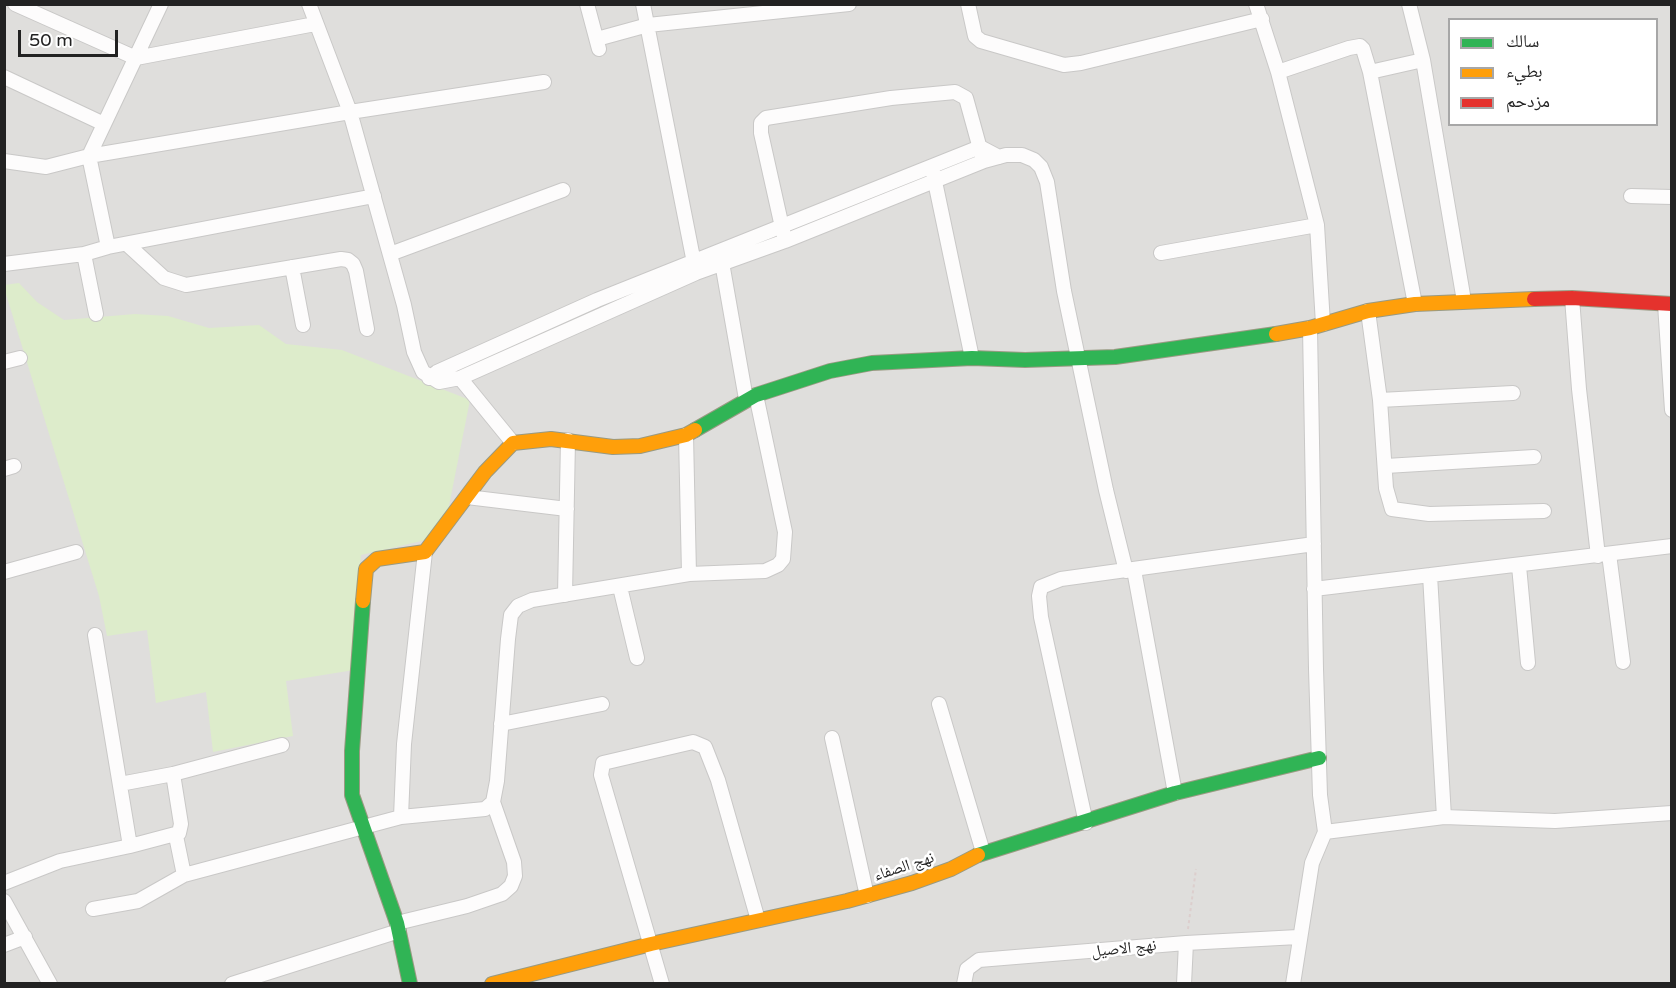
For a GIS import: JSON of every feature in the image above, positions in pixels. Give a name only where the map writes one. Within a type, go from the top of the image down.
[{"type":"street","points":[[15,4],[136,58],[315,24]]},
{"type":"street","points":[[108,247],[89,156],[161,4]]},
{"type":"street","points":[[309,4],[350,112],[390,254],[414,352],[429,378],[439,382],[460,378],[694,267]]},
{"type":"street","points":[[587,4],[598,44],[648,25],[849,4]]},
{"type":"street","points":[[643,4],[694,267]]},
{"type":"street","points":[[968,4],[975,36],[981,41],[1064,65],[1081,63],[1262,19]]},
{"type":"street","points":[[1256,4],[1278,72],[1317,225],[1314,589],[1318,758],[1325,832],[1312,862],[1298,937],[1293,984]]},
{"type":"street","points":[[1409,4],[1423,60],[1464,302]]},
{"type":"street","points":[[1278,72],[1356,46],[1365,52],[1415,304]]},
{"type":"street","points":[[1370,72],[1423,60]]},
{"type":"street","points":[[4,77],[104,124]]},
{"type":"street","points":[[4,161],[46,167],[89,156],[544,82]]},
{"type":"street","points":[[784,234],[761,133],[761,123],[766,118],[891,98],[955,92],[966,98],[982,154]]},
{"type":"street","points":[[429,378],[437,372],[597,300],[721,259],[982,154],[999,157],[1022,155],[1034,160],[1041,167],[1047,182],[1062,281],[1081,359],[1106,490],[1130,570],[1175,793]]},
{"type":"street","points":[[934,175],[972,358]]},
{"type":"street","points":[[390,254],[563,190]]},
{"type":"street","points":[[4,264],[84,254],[108,247],[374,196]]},
{"type":"street","points":[[1631,196],[1671,197]]},
{"type":"street","points":[[1161,252],[1317,225]]},
{"type":"street","points":[[128,244],[164,278],[177,284],[197,284],[340,259],[353,264],[367,329]]},
{"type":"street","points":[[84,254],[96,314]]},
{"type":"street","points":[[232,984],[502,894],[511,886],[515,876],[514,862],[493,802],[511,615],[518,606],[532,600],[689,574],[765,571],[778,565],[783,559],[785,532],[751,397],[721,259]]},
{"type":"street","points":[[292,267],[303,325]]},
{"type":"street","points":[[1572,298],[1579,389],[1623,662]]},
{"type":"street","points":[[401,817],[404,744],[425,552],[497,457],[513,443],[568,440],[613,447],[640,446],[686,435],[751,397],[830,371],[872,363],[972,358],[1081,359],[1197,347],[1316,326],[1368,311],[1415,304],[1572,298],[1668,304],[1671,410]]},
{"type":"street","points":[[1368,311],[1380,400],[1387,498],[1392,509],[1429,514],[1544,511]]},
{"type":"street","points":[[4,362],[20,358]]},
{"type":"street","points":[[460,378],[513,443]]},
{"type":"street","points":[[1380,400],[1513,393]]},
{"type":"street","points":[[686,435],[689,574]]},
{"type":"street","points":[[565,596],[568,440]]},
{"type":"street","points":[[1386,466],[1534,457]]},
{"type":"street","points":[[467,497],[567,509]]},
{"type":"street","points":[[1086,823],[1041,617],[1039,592],[1044,584],[1061,579],[1314,544]]},
{"type":"street","points":[[1314,589],[1519,567],[1671,546]]},
{"type":"street","points":[[4,572],[76,552]]},
{"type":"street","points":[[410,984],[398,927],[352,795],[351,776],[366,569],[377,558],[387,555],[425,552]]},
{"type":"street","points":[[1519,567],[1528,663]]},
{"type":"street","points":[[1430,575],[1444,817]]},
{"type":"street","points":[[621,587],[637,658]]},
{"type":"street","points":[[95,635],[130,846]]},
{"type":"street","points":[[501,724],[602,704]]},
{"type":"street","points":[[939,704],[983,852]]},
{"type":"street","points":[[832,738],[867,896]]},
{"type":"street","points":[[662,984],[600,771],[603,763],[693,742],[705,747],[758,921]]},
{"type":"street","points":[[120,784],[173,774],[282,745]]},
{"type":"street","name":"نهج الصفاء","points":[[492,984],[651,944],[867,896],[951,869],[983,852],[1086,823],[1175,793],[1318,758]]},
{"type":"street","points":[[173,774],[181,824],[176,836],[183,875]]},
{"type":"street","points":[[93,909],[138,901],[183,875],[401,817],[477,812],[493,802]]},
{"type":"street","points":[[1325,832],[1444,817],[1555,821],[1671,813]]},
{"type":"street","points":[[4,883],[60,861],[176,836]]},
{"type":"street","points":[[4,901],[50,984]]},
{"type":"street","points":[[4,945],[25,937]]},
{"type":"street","name":"نهج الاصيل","points":[[964,984],[967,969],[979,960],[1186,943],[1298,937]]},
{"type":"street","points":[[1184,984],[1186,943]]},
{"type":"path","points":[[1186,943],[1196,869]]},
{"type":"shaded area","points":[[5,5],[1671,5],[1671,983],[5,983]]},
{"type":"green space","points":[[19,283],[37,302],[64,320],[135,314],[168,316],[209,328],[259,325],[286,344],[342,350],[470,400],[443,536],[361,555],[354,670],[286,681],[293,736],[213,752],[206,692],[156,703],[147,630],[107,636],[99,596],[5,291],[4,285]]},
{"type":"traffic: fast","points":[[695,430],[756,395],[830,371],[872,363],[972,358],[1025,360],[1115,357],[1276,334]]},
{"type":"traffic: fast","points":[[363,601],[352,751],[352,795],[397,923],[410,984]]},
{"type":"traffic: fast","points":[[978,855],[1175,793],[1319,758]]},
{"type":"traffic: slow","points":[[1276,334],[1310,328],[1368,311],[1415,304],[1534,299]]},
{"type":"traffic: slow","points":[[363,601],[366,569],[377,559],[425,552],[485,472],[513,443],[551,439],[613,447],[640,446],[686,435],[695,430]]},
{"type":"traffic: slow","points":[[492,984],[651,944],[847,901],[912,883],[951,869],[978,855]]},
{"type":"traffic: jam","points":[[1534,299],[1572,298],[1672,304]]}]
